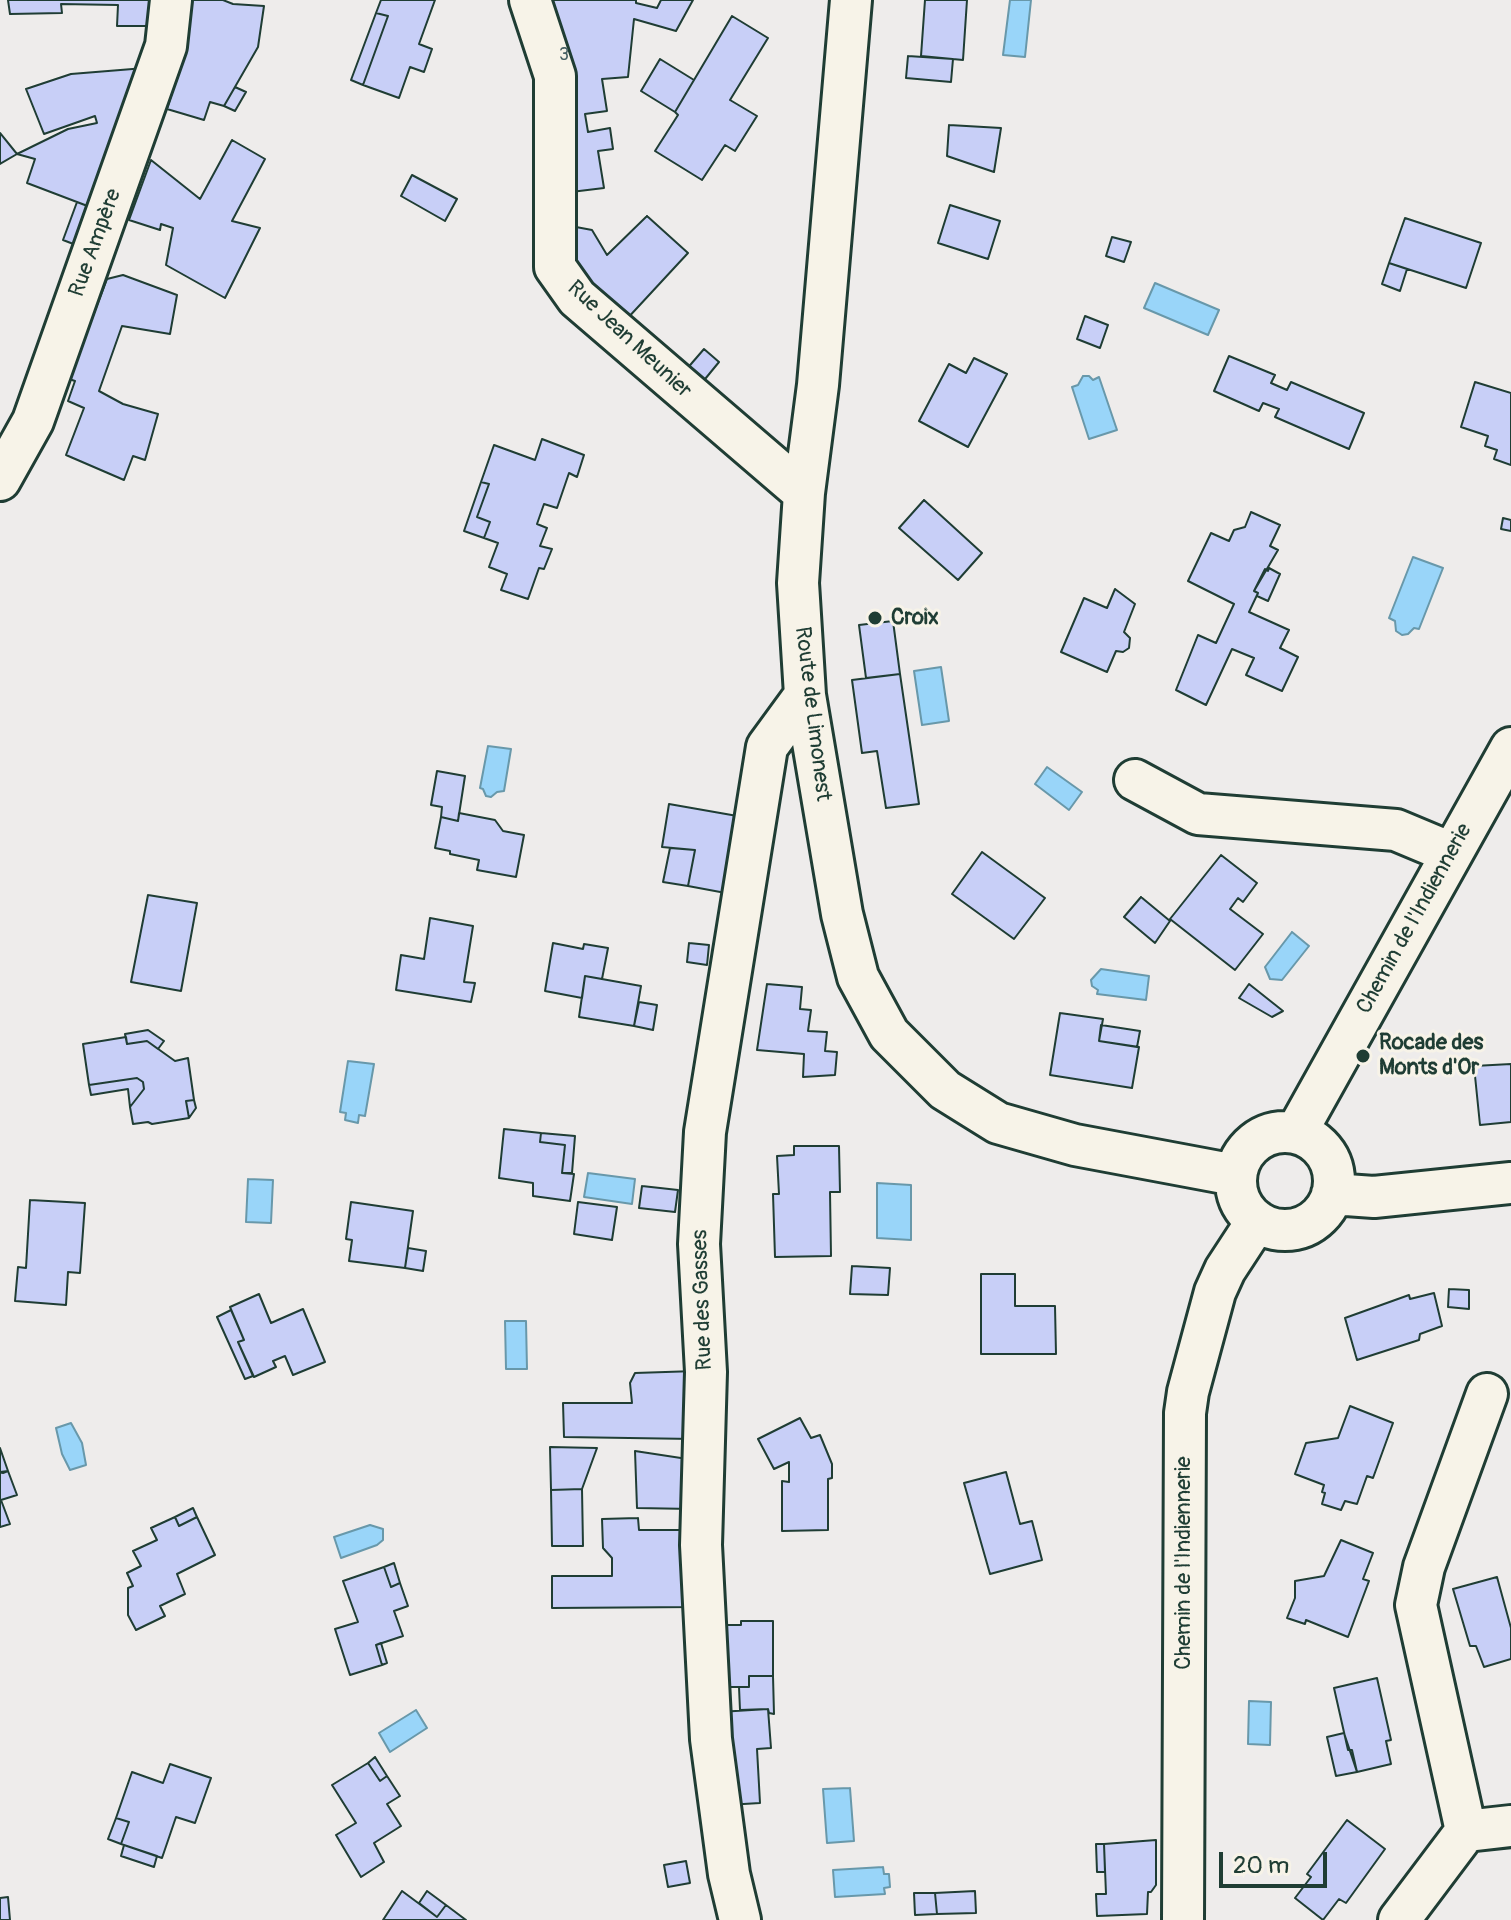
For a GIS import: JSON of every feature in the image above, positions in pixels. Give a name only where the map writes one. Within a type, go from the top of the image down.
[{"type":"street","name":"Rue Ampère","points":[[0,480],[33,421],[166,46],[171,0]]},
{"type":"street","name":"Rue Jean Meunier","points":[[530,0],[555,76],[555,267],[577,298],[804,493]]},
{"type":"street","name":"Route de Limonest","points":[[851,0],[798,583],[805,695],[842,914],[858,977],[889,1034],[945,1090],[998,1123],[1075,1145],[1235,1175]]},
{"type":"street","name":"Rue des Gasses","points":[[740,1920],[729,1874],[711,1739],[701,1545],[706,1372],[699,1244],[705,1132],[767,747],[805,695]]},
{"type":"street","name":"Chemin de l'Indiennerie","points":[[1296,1133],[1451,853],[1498,794],[1511,748]]},
{"type":"street","points":[[1135,780],[1198,814],[1396,830],[1451,853]]},
{"type":"street","points":[[1279,1131],[1296,1133],[1310,1138],[1331,1163],[1334,1178],[1332,1194],[1326,1208],[1302,1227],[1286,1230],[1271,1228],[1247,1212],[1240,1201],[1235,1175],[1240,1159],[1263,1136],[1279,1131]]},
{"type":"street","points":[[1332,1194],[1374,1197],[1511,1183]]},
{"type":"street","name":"Chemin de l'Indiennerie","points":[[1183,1920],[1185,1413],[1215,1292],[1225,1270],[1257,1221]]},
{"type":"street","points":[[1466,1831],[1416,1605],[1424,1567],[1487,1394]]},
{"type":"street","points":[[1399,1920],[1466,1831],[1511,1826]]},
{"type":"water","points":[[1010,0],[1031,0],[1025,57],[1003,55]]},
{"type":"water","points":[[1155,283],[1219,310],[1208,335],[1144,308]]},
{"type":"water","points":[[1083,376],[1093,380],[1099,377],[1117,430],[1089,439],[1072,387],[1078,385]]},
{"type":"water","points":[[1413,557],[1443,568],[1419,629],[1414,628],[1402,635],[1396,631],[1395,621],[1389,618]]},
{"type":"water","points":[[941,667],[949,721],[922,725],[914,671]]},
{"type":"water","points":[[488,746],[511,749],[504,791],[491,797],[480,788]]},
{"type":"water","points":[[1047,767],[1082,792],[1069,810],[1035,784]]},
{"type":"water","points":[[1292,932],[1309,946],[1282,980],[1270,979],[1265,967]]},
{"type":"water","points":[[1101,969],[1149,976],[1146,1000],[1097,994],[1098,990],[1092,986],[1091,980]]},
{"type":"water","points":[[348,1061],[374,1064],[365,1116],[359,1115],[358,1123],[345,1120],[346,1113],[340,1112]]},
{"type":"water","points":[[588,1173],[635,1179],[632,1204],[584,1197]]},
{"type":"water","points":[[248,1179],[273,1180],[271,1223],[246,1222]]},
{"type":"water","points":[[877,1183],[911,1185],[911,1240],[877,1238]]},
{"type":"water","points":[[505,1321],[526,1321],[527,1369],[506,1369]]},
{"type":"water","points":[[71,1423],[82,1443],[86,1465],[70,1470],[62,1454],[56,1428]]},
{"type":"water","points":[[370,1525],[383,1529],[383,1540],[341,1558],[334,1537]]},
{"type":"water","points":[[1249,1701],[1271,1702],[1270,1745],[1248,1744]]},
{"type":"water","points":[[416,1710],[427,1728],[390,1752],[379,1733]]},
{"type":"water","points":[[850,1788],[854,1841],[827,1843],[823,1789]]},
{"type":"water","points":[[883,1867],[884,1874],[889,1874],[890,1887],[884,1888],[885,1894],[835,1897],[833,1870]]},
{"type":"building","points":[[8,0],[159,0],[155,26],[117,26],[118,5],[61,4],[62,13],[10,14]]},
{"type":"building","points":[[192,0],[223,0],[233,4],[264,6],[258,47],[224,106],[210,102],[204,120],[167,109],[178,73]]},
{"type":"building","points":[[381,0],[435,0],[419,44],[432,49],[424,72],[410,67],[399,98],[363,85],[388,16],[376,13]]},
{"type":"building","points":[[545,0],[636,0],[636,3],[657,8],[661,0],[693,0],[676,31],[634,19],[628,77],[602,79],[607,111],[585,114],[588,132],[610,128],[613,149],[598,151],[604,188],[571,192]]},
{"type":"building","points":[[925,0],[967,0],[963,60],[921,56]]},
{"type":"building","points":[[376,13],[388,16],[363,85],[351,80]]},
{"type":"building","points":[[732,16],[768,38],[730,100],[757,116],[735,151],[725,145],[702,180],[655,151]]},
{"type":"building","points":[[908,56],[953,59],[951,82],[906,78]]},
{"type":"building","points":[[660,59],[694,80],[675,112],[641,91]]},
{"type":"building","points":[[145,68],[98,210],[27,183],[35,159],[17,154],[68,129],[97,123],[95,116],[44,134],[26,89],[71,74]]},
{"type":"building","points":[[235,87],[246,92],[235,111],[224,106]]},
{"type":"building","points":[[949,125],[1001,128],[994,172],[947,156]]},
{"type":"building","points":[[0,133],[17,154],[0,164]]},
{"type":"building","points":[[232,140],[265,159],[232,221],[260,228],[225,298],[166,265],[173,228],[161,224],[160,230],[129,220],[151,160],[200,199]]},
{"type":"building","points":[[412,175],[457,199],[445,221],[401,196]]},
{"type":"building","points":[[77,202],[98,210],[76,245],[63,240]]},
{"type":"building","points":[[950,205],[1000,221],[988,259],[938,243]]},
{"type":"building","points":[[647,216],[688,253],[625,321],[570,265],[571,238],[576,227],[592,230],[607,255]]},
{"type":"building","points":[[1405,218],[1481,243],[1466,288],[1389,263]]},
{"type":"building","points":[[1112,237],[1131,242],[1124,262],[1106,256]]},
{"type":"building","points":[[1389,263],[1407,269],[1400,291],[1382,284]]},
{"type":"building","points":[[123,275],[177,295],[170,334],[122,326],[99,391],[123,404],[158,414],[145,460],[133,456],[124,480],[66,455],[84,408],[68,401],[75,381],[69,379],[107,279]]},
{"type":"building","points":[[1085,316],[1108,325],[1100,348],[1077,339]]},
{"type":"building","points":[[704,349],[719,362],[701,384],[685,371]]},
{"type":"building","points":[[1229,356],[1275,375],[1271,383],[1287,390],[1291,382],[1364,413],[1349,449],[1275,417],[1279,409],[1263,403],[1259,411],[1214,391]]},
{"type":"building","points":[[974,358],[1007,374],[968,447],[919,421],[949,364],[966,373]]},
{"type":"building","points":[[1475,382],[1511,393],[1511,465],[1494,459],[1497,450],[1485,446],[1488,436],[1461,427]]},
{"type":"building","points":[[542,439],[584,455],[577,477],[569,473],[557,508],[544,504],[537,524],[547,528],[540,546],[552,549],[544,569],[539,568],[528,599],[501,590],[507,574],[489,567],[498,543],[484,538],[490,522],[477,517],[489,484],[481,482],[494,445],[535,460]]},
{"type":"building","points":[[481,482],[489,484],[477,517],[490,522],[484,538],[464,531]]},
{"type":"building","points":[[924,500],[982,553],[958,580],[899,528]]},
{"type":"building","points":[[1251,512],[1280,525],[1270,546],[1278,550],[1254,591],[1258,593],[1249,612],[1289,630],[1280,648],[1298,657],[1282,691],[1246,675],[1254,658],[1232,649],[1206,705],[1176,690],[1198,635],[1216,643],[1234,604],[1188,581],[1211,533],[1229,541],[1234,530],[1245,527]]},
{"type":"building","points":[[1503,518],[1511,520],[1511,531],[1501,529]]},
{"type":"building","points":[[1269,568],[1280,574],[1268,601],[1254,591],[1265,569],[1268,571]]},
{"type":"building","points":[[1115,589],[1135,604],[1124,632],[1130,638],[1129,648],[1123,652],[1116,651],[1107,672],[1061,652],[1084,598],[1107,608]]},
{"type":"building","points":[[893,621],[900,674],[866,678],[859,625]]},
{"type":"building","points":[[900,674],[919,804],[886,808],[877,751],[862,753],[852,680]]},
{"type":"building","points":[[437,771],[465,776],[458,821],[441,817],[442,807],[431,805]]},
{"type":"building","points":[[669,804],[743,817],[731,894],[688,886],[695,850],[662,847]]},
{"type":"building","points":[[459,813],[495,820],[503,831],[524,835],[516,877],[477,870],[479,860],[435,848],[441,817],[458,821]]},
{"type":"building","points":[[670,848],[695,850],[688,886],[663,882]]},
{"type":"building","points":[[982,852],[1045,898],[1014,939],[952,894]]},
{"type":"building","points":[[1221,855],[1257,883],[1243,902],[1238,898],[1230,909],[1263,934],[1235,970],[1170,919]]},
{"type":"building","points":[[148,895],[197,903],[181,991],[131,982]]},
{"type":"building","points":[[1141,897],[1170,921],[1155,943],[1124,917]]},
{"type":"building","points":[[430,918],[473,926],[464,982],[475,983],[471,1002],[396,990],[401,955],[424,959]]},
{"type":"building","points":[[553,943],[583,949],[584,944],[608,948],[602,979],[585,976],[582,998],[545,991]]},
{"type":"building","points":[[689,943],[709,945],[707,965],[687,962]]},
{"type":"building","points":[[585,976],[641,986],[634,1026],[579,1017]]},
{"type":"building","points":[[767,984],[802,987],[800,1009],[811,1010],[808,1031],[827,1032],[825,1051],[837,1052],[835,1075],[803,1077],[804,1054],[757,1050]]},
{"type":"building","points":[[1249,984],[1283,1011],[1272,1017],[1239,998]]},
{"type":"building","points":[[639,1002],[657,1005],[653,1030],[634,1026]]},
{"type":"building","points":[[1060,1013],[1103,1019],[1099,1041],[1139,1047],[1132,1088],[1050,1075]]},
{"type":"building","points":[[1101,1025],[1140,1031],[1137,1047],[1099,1041]]},
{"type":"building","points":[[148,1030],[164,1041],[158,1049],[147,1041],[127,1044],[125,1034]]},
{"type":"building","points":[[126,1037],[127,1044],[147,1041],[175,1061],[188,1058],[194,1100],[186,1101],[189,1118],[133,1124],[130,1107],[144,1089],[143,1082],[137,1078],[89,1085],[83,1044]]},
{"type":"building","points":[[1511,1064],[1511,1122],[1480,1125],[1474,1066]]},
{"type":"building","points":[[137,1078],[143,1082],[144,1089],[130,1107],[128,1089],[91,1095],[89,1085]]},
{"type":"building","points":[[194,1100],[196,1108],[189,1118],[186,1101]]},
{"type":"building","points":[[504,1129],[541,1133],[540,1142],[565,1145],[562,1173],[574,1174],[570,1201],[533,1196],[533,1183],[499,1178]]},
{"type":"building","points":[[541,1133],[575,1136],[572,1173],[562,1173],[565,1145],[540,1142]]},
{"type":"building","points":[[794,1146],[839,1146],[840,1192],[830,1192],[831,1256],[775,1257],[773,1194],[779,1194],[777,1156],[794,1155]]},
{"type":"building","points":[[642,1186],[678,1190],[675,1212],[639,1208]]},
{"type":"building","points":[[30,1200],[85,1203],[80,1273],[68,1272],[66,1305],[15,1301],[18,1267],[26,1268]]},
{"type":"building","points":[[351,1202],[413,1211],[405,1268],[349,1261],[352,1240],[346,1239]]},
{"type":"building","points":[[578,1202],[617,1207],[612,1240],[574,1234]]},
{"type":"building","points":[[408,1248],[426,1251],[423,1271],[405,1268]]},
{"type":"building","points":[[852,1266],[890,1268],[888,1295],[850,1294]]},
{"type":"building","points":[[981,1274],[1015,1274],[1015,1306],[1055,1306],[1056,1354],[981,1354]]},
{"type":"building","points":[[1449,1289],[1469,1290],[1469,1309],[1448,1307]]},
{"type":"building","points":[[1434,1293],[1442,1326],[1420,1334],[1419,1340],[1357,1360],[1345,1318],[1409,1295],[1410,1299]]},
{"type":"building","points":[[259,1294],[271,1323],[303,1309],[325,1362],[293,1375],[285,1356],[273,1361],[276,1367],[254,1377],[238,1342],[244,1340],[230,1307]]},
{"type":"building","points":[[231,1310],[244,1340],[238,1342],[253,1376],[245,1379],[217,1317]]},
{"type":"building","points":[[696,1371],[694,1439],[564,1437],[563,1403],[632,1403],[630,1383],[635,1373]]},
{"type":"building","points":[[1350,1406],[1393,1423],[1373,1478],[1367,1476],[1357,1504],[1345,1501],[1341,1510],[1322,1504],[1324,1485],[1295,1474],[1306,1443],[1338,1438]]},
{"type":"building","points":[[800,1418],[811,1438],[820,1435],[832,1464],[832,1478],[828,1479],[828,1530],[782,1531],[782,1481],[789,1482],[789,1462],[774,1469],[758,1439]]},
{"type":"building","points":[[550,1447],[597,1448],[582,1489],[551,1490]]},
{"type":"building","points":[[0,1448],[8,1471],[3,1473],[0,1472]]},
{"type":"building","points":[[635,1451],[694,1460],[692,1509],[637,1508]]},
{"type":"building","points":[[8,1471],[17,1495],[1,1500],[10,1524],[0,1527],[0,1472]]},
{"type":"building","points":[[1006,1472],[1020,1524],[1032,1521],[1042,1560],[990,1574],[964,1483]]},
{"type":"building","points":[[582,1489],[583,1546],[552,1546],[551,1490]]},
{"type":"building","points":[[193,1508],[197,1517],[179,1526],[175,1517]]},
{"type":"building","points":[[175,1517],[179,1526],[197,1517],[215,1555],[177,1574],[185,1594],[160,1606],[165,1616],[136,1630],[128,1615],[128,1588],[133,1586],[127,1573],[141,1566],[133,1551],[157,1540],[151,1528]]},
{"type":"building","points":[[638,1518],[639,1530],[691,1530],[696,1607],[552,1608],[552,1576],[612,1576],[612,1558],[603,1548],[602,1519]]},
{"type":"building","points":[[1341,1540],[1373,1553],[1363,1579],[1369,1581],[1348,1637],[1306,1620],[1305,1624],[1287,1618],[1295,1598],[1295,1581],[1324,1576]]},
{"type":"building","points":[[394,1563],[400,1583],[391,1587],[384,1567]]},
{"type":"building","points":[[384,1567],[391,1587],[400,1583],[408,1606],[394,1611],[403,1636],[376,1645],[382,1665],[350,1675],[335,1629],[358,1622],[343,1581]]},
{"type":"building","points":[[1497,1577],[1511,1628],[1511,1659],[1484,1667],[1476,1646],[1470,1646],[1453,1589]]},
{"type":"building","points":[[741,1621],[773,1621],[773,1676],[749,1676],[749,1687],[717,1687],[712,1625],[741,1625]]},
{"type":"building","points":[[381,1643],[387,1663],[382,1665],[376,1645]]},
{"type":"building","points":[[749,1676],[773,1676],[774,1714],[769,1713],[768,1709],[740,1710],[739,1687],[749,1687]]},
{"type":"building","points":[[1377,1678],[1391,1740],[1386,1741],[1391,1764],[1357,1772],[1352,1750],[1348,1750],[1334,1688]]},
{"type":"building","points":[[768,1709],[771,1748],[757,1749],[760,1803],[727,1805],[719,1712]]},
{"type":"building","points":[[1344,1733],[1357,1772],[1336,1776],[1327,1737]]},
{"type":"building","points":[[375,1757],[387,1776],[380,1781],[368,1763]]},
{"type":"building","points":[[368,1763],[380,1781],[387,1776],[400,1796],[387,1804],[401,1826],[374,1843],[384,1862],[361,1877],[336,1835],[356,1823],[332,1785]]},
{"type":"building","points":[[170,1764],[211,1778],[195,1823],[176,1817],[162,1858],[121,1844],[129,1822],[116,1818],[132,1772],[163,1783]]},
{"type":"building","points":[[116,1818],[129,1822],[121,1844],[108,1839]]},
{"type":"building","points":[[1347,1820],[1385,1849],[1346,1903],[1339,1899],[1323,1920],[1295,1898],[1311,1877],[1307,1874]]},
{"type":"building","points":[[1156,1840],[1156,1885],[1148,1892],[1147,1914],[1097,1916],[1096,1894],[1106,1894],[1104,1844]]},
{"type":"building","points":[[1096,1844],[1104,1844],[1105,1872],[1097,1872]]},
{"type":"building","points":[[124,1845],[157,1856],[154,1867],[121,1856]]},
{"type":"building","points":[[686,1861],[690,1883],[668,1887],[664,1865]]},
{"type":"building","points":[[402,1891],[437,1917],[446,1905],[466,1920],[383,1920]]},
{"type":"building","points":[[427,1891],[446,1905],[437,1917],[419,1903]]},
{"type":"building","points":[[975,1891],[976,1913],[937,1914],[935,1893]]},
{"type":"building","points":[[914,1893],[935,1893],[937,1914],[915,1915]]},
{"type":"building","points":[[8,1897],[10,1920],[0,1920],[0,1898]]},
{"type":"place","name":"Croix","points":[[875,618]]},
{"type":"place","name":"Rocade des Monts d'Or","points":[[1363,1056]]}]
